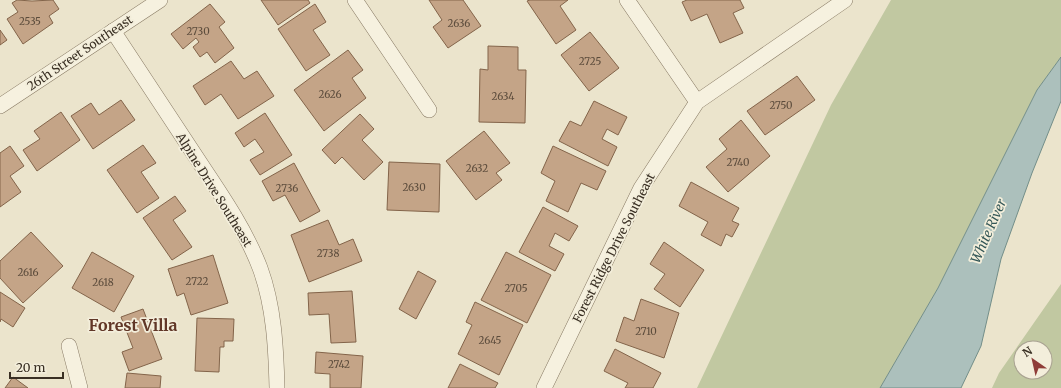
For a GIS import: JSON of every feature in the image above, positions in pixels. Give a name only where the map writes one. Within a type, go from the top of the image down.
[{"type":"street","name":"26th Street Southeast","points":[[0,106],[160,0]]},
{"type":"street","points":[[355,0],[429,110]]},
{"type":"street","points":[[628,0],[697,102]]},
{"type":"street","name":"Forest Ridge Drive Southeast","points":[[544,388],[641,188],[697,102],[845,0]]},
{"type":"street","name":"Alpine Drive Southeast","points":[[113,31],[244,232],[260,268],[270,303],[275,347],[277,388]]},
{"type":"street","points":[[69,346],[80,388]]},
{"type":"green space","points":[[891,0],[1061,0],[1061,57],[1037,90],[938,288],[880,388],[697,388],[831,105]]},
{"type":"green space","points":[[1061,284],[1061,388],[992,388],[999,373],[1013,353],[1013,380],[1053,380],[1053,340],[1022,340]]},
{"type":"water","name":"White River","points":[[1061,57],[1061,101],[1032,173],[1001,259],[981,346],[961,388],[880,388],[938,288],[1037,90]]},
{"type":"building","points":[[17,0],[53,0],[59,9],[49,16],[53,23],[23,44],[7,19],[18,12],[12,3]]},
{"type":"building","points":[[261,0],[308,0],[310,3],[278,25]]},
{"type":"building","points":[[429,0],[463,0],[481,26],[448,48],[433,27],[442,20]]},
{"type":"building","points":[[568,0],[560,6],[576,30],[556,44],[527,1]]},
{"type":"building","points":[[687,0],[740,0],[744,8],[733,13],[743,33],[720,43],[707,14],[691,21],[682,2]]},
{"type":"building","points":[[210,4],[225,22],[219,27],[234,48],[215,63],[207,52],[200,57],[193,47],[199,42],[196,38],[183,49],[171,34]]},
{"type":"building","points":[[315,4],[326,22],[313,30],[330,55],[306,71],[278,29]]},
{"type":"building","points":[[0,30],[7,40],[0,45]]},
{"type":"building","points":[[590,32],[619,68],[589,91],[561,55]]},
{"type":"building","points":[[488,46],[518,47],[518,70],[526,70],[525,123],[479,122],[480,69],[488,70]]},
{"type":"building","points":[[348,50],[363,70],[352,78],[366,98],[324,131],[294,90]]},
{"type":"building","points":[[231,61],[244,79],[257,71],[274,96],[238,119],[221,94],[205,105],[193,86]]},
{"type":"building","points":[[797,76],[815,100],[765,135],[747,111]]},
{"type":"building","points":[[121,100],[135,120],[93,149],[71,116],[91,103],[99,115]]},
{"type":"building","points":[[594,101],[627,117],[618,135],[607,129],[602,139],[617,147],[608,166],[559,141],[570,121],[581,126]]},
{"type":"building","points":[[61,112],[80,140],[37,171],[23,150],[40,139],[34,131]]},
{"type":"building","points":[[265,113],[292,155],[260,175],[250,160],[264,152],[255,139],[244,147],[235,133]]},
{"type":"building","points":[[360,114],[374,129],[362,140],[383,162],[364,180],[342,157],[335,164],[322,150]]},
{"type":"building","points":[[741,120],[770,156],[728,192],[706,167],[727,149],[719,139]]},
{"type":"building","points":[[484,131],[510,163],[496,173],[502,180],[476,200],[446,161]]},
{"type":"building","points":[[143,145],[156,163],[141,172],[159,198],[137,213],[107,170]]},
{"type":"building","points":[[10,146],[24,166],[10,176],[21,192],[0,207],[0,153]]},
{"type":"building","points":[[553,146],[606,171],[597,190],[581,183],[568,212],[546,201],[555,181],[541,173]]},
{"type":"building","points":[[389,162],[440,164],[439,212],[387,210]]},
{"type":"building","points":[[294,163],[320,211],[300,222],[285,195],[273,201],[262,181]]},
{"type":"building","points":[[691,182],[739,208],[732,221],[739,224],[732,237],[726,234],[721,246],[701,235],[708,222],[679,206]]},
{"type":"building","points":[[175,196],[186,211],[173,220],[192,247],[172,260],[143,218]]},
{"type":"building","points":[[543,207],[578,226],[569,241],[555,233],[549,246],[564,254],[555,271],[519,252]]},
{"type":"building","points":[[328,220],[339,245],[353,239],[362,261],[309,282],[291,235]]},
{"type":"building","points":[[31,232],[63,266],[23,303],[0,278],[0,261]]},
{"type":"building","points":[[664,242],[704,270],[680,307],[654,289],[665,274],[650,264]]},
{"type":"building","points":[[92,252],[134,276],[114,312],[72,288]]},
{"type":"building","points":[[506,252],[551,275],[527,323],[481,300]]},
{"type":"building","points":[[213,255],[228,303],[191,315],[184,293],[177,296],[168,269]]},
{"type":"building","points":[[418,271],[436,281],[416,319],[399,309]]},
{"type":"building","points":[[352,291],[356,342],[331,343],[329,314],[309,315],[308,293]]},
{"type":"building","points":[[0,292],[25,308],[13,327],[1,319],[0,322]]},
{"type":"building","points":[[641,299],[679,313],[664,358],[616,341],[624,317],[634,321]]},
{"type":"building","points":[[475,302],[523,325],[499,375],[458,354],[472,325],[466,322]]},
{"type":"building","points":[[143,309],[162,359],[129,371],[122,352],[133,348],[121,317]]},
{"type":"building","points":[[197,318],[234,319],[233,341],[224,341],[224,347],[220,347],[219,372],[195,371]]},
{"type":"building","points":[[615,349],[661,373],[653,388],[625,388],[628,383],[604,371]]},
{"type":"building","points":[[316,352],[363,356],[361,388],[330,388],[330,374],[315,373]]},
{"type":"building","points":[[460,364],[498,383],[495,388],[448,388]]},
{"type":"building","points":[[127,373],[161,376],[160,388],[125,388]]},
{"type":"building","points":[[13,377],[28,388],[5,388]]},
{"type":"district","name":"Forest Villa","points":[[133,325]]}]
